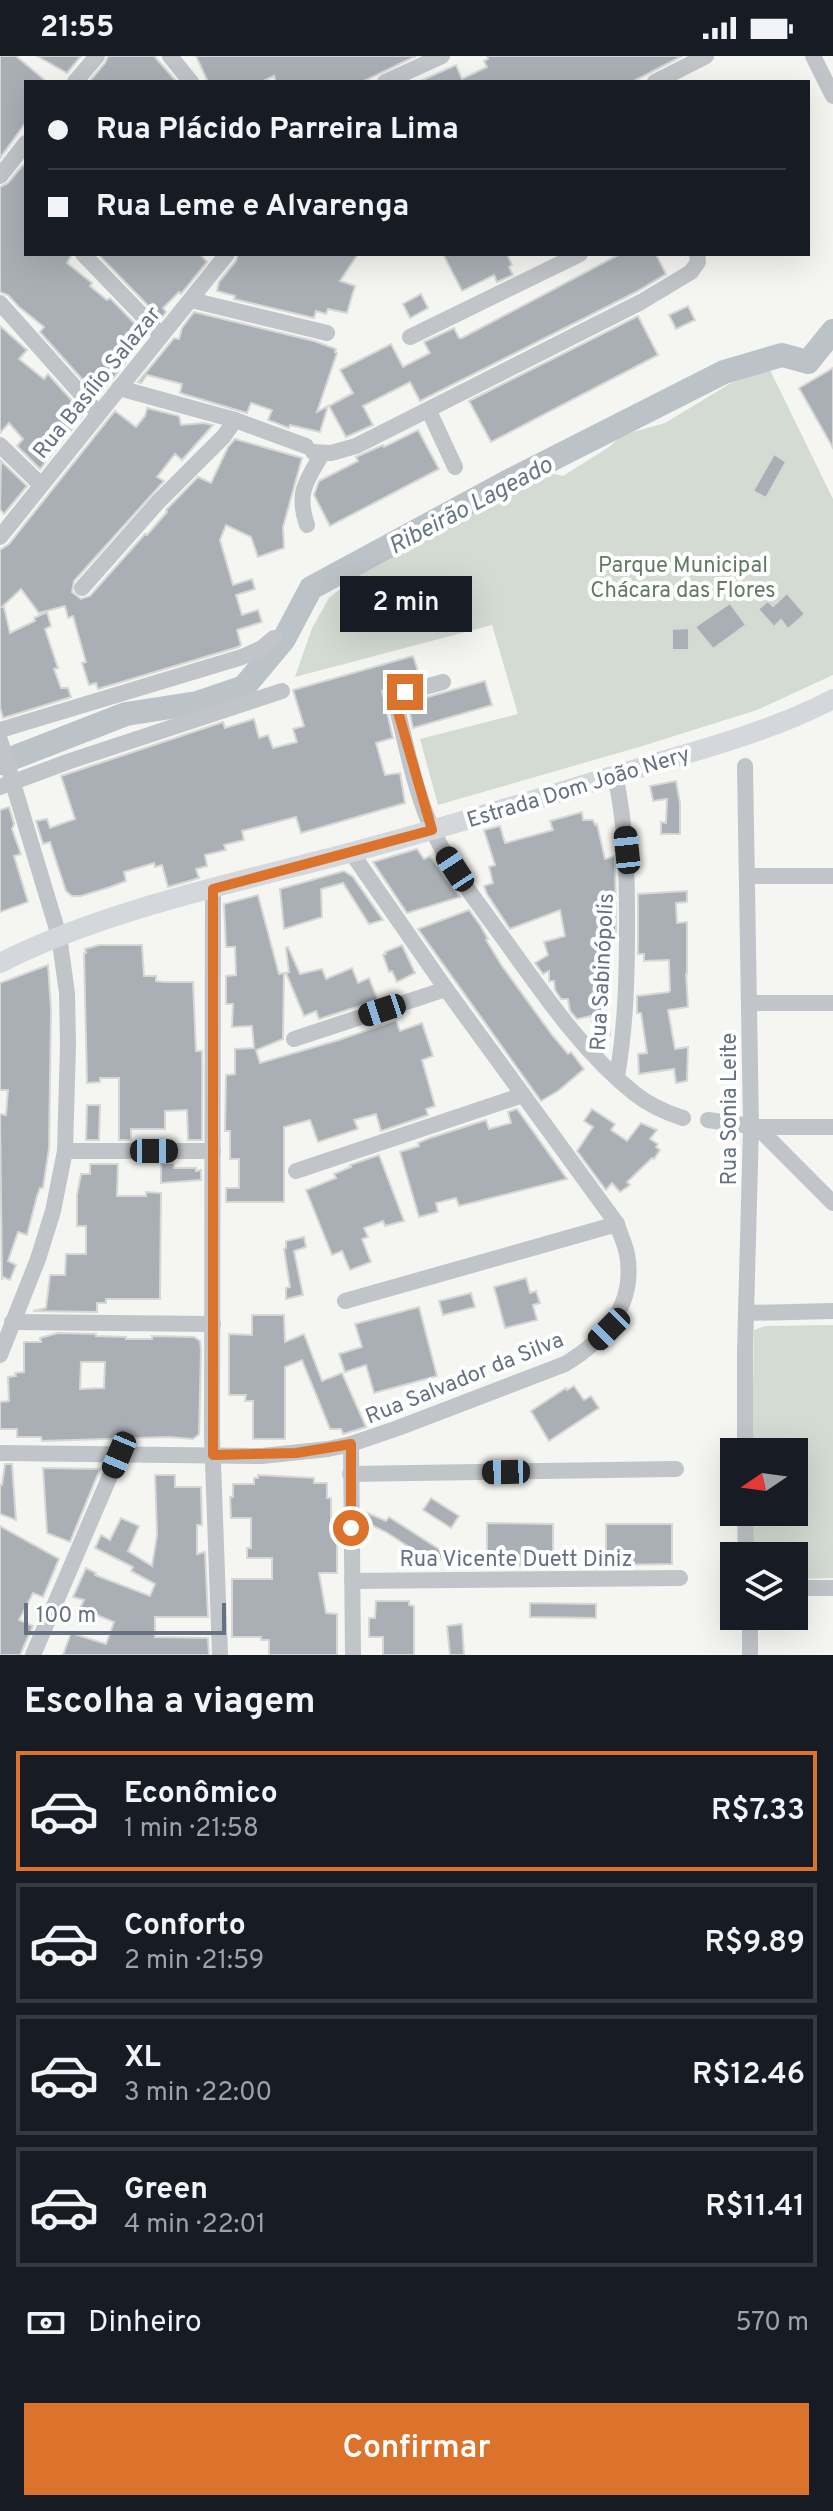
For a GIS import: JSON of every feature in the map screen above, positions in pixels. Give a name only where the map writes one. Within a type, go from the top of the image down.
[{"type":"main road","name":"Estrada Dom João Nery","points":[[0,963],[59,936],[213,889],[432,830],[775,726],[833,699]]},
{"type":"street","points":[[77,80],[97,56]]},
{"type":"street","points":[[170,56],[189,80]]},
{"type":"street","points":[[389,80],[442,56]]},
{"type":"street","points":[[813,56],[833,96]]},
{"type":"street","points":[[662,80],[704,57]]},
{"type":"street","points":[[0,176],[24,146]]},
{"type":"street","points":[[85,256],[161,335]]},
{"type":"street","points":[[410,337],[576,256]]},
{"type":"street","points":[[119,388],[235,420],[314,451],[356,446],[641,302],[696,266],[697,256]]},
{"type":"street","name":"Rua Basílio Salazar","points":[[0,537],[191,300],[220,257]]},
{"type":"street","points":[[191,300],[327,333]]},
{"type":"street","points":[[0,303],[98,413]]},
{"type":"street","points":[[429,411],[455,467]]},
{"type":"street","points":[[82,588],[158,502],[224,436],[235,420]]},
{"type":"street","points":[[0,445],[41,485]]},
{"type":"street","points":[[307,525],[301,497],[314,451]]},
{"type":"street","points":[[0,730],[242,657],[262,648],[274,638]]},
{"type":"street","points":[[443,682],[399,694],[396,705],[432,830],[472,895],[544,995],[584,1043],[652,1106],[683,1118]]},
{"type":"street","points":[[6,779],[282,691]]},
{"type":"street","points":[[0,741],[6,779],[59,936],[67,993],[68,1045],[65,1151],[53,1211],[38,1259],[0,1355]]},
{"type":"street","name":"Rua Sonia Leite","points":[[745,766],[754,1127],[746,1313],[745,1438]]},
{"type":"street","name":"Rua Sabinópolis","points":[[615,775],[627,850],[626,1011],[617,1076]]},
{"type":"street","name":"Rua Salvador da Silva","points":[[0,1453],[296,1453],[351,1444],[565,1364],[588,1350],[609,1329],[623,1301],[629,1276],[627,1252],[617,1224],[446,989],[351,852]]},
{"type":"street","points":[[748,876],[833,876]]},
{"type":"street","points":[[213,889],[213,1455],[220,1655]]},
{"type":"street","points":[[294,1039],[446,989]]},
{"type":"street","points":[[750,1003],[833,1003]]},
{"type":"street","points":[[296,1171],[523,1095]]},
{"type":"street","points":[[708,1120],[754,1127],[833,1127]]},
{"type":"street","points":[[754,1127],[833,1203]]},
{"type":"street","points":[[65,1151],[213,1151]]},
{"type":"street","points":[[345,1301],[617,1224]]},
{"type":"street","points":[[746,1313],[833,1311]]},
{"type":"street","points":[[12,1322],[213,1324]]},
{"type":"street","points":[[351,1444],[353,1655]]},
{"type":"street","points":[[33,1655],[119,1455]]},
{"type":"street","points":[[350,1474],[676,1469]]},
{"type":"street","name":"Rua Vicente Duett Diniz","points":[[352,1581],[680,1578]]},
{"type":"street","points":[[808,1588],[833,1588]]},
{"type":"street","points":[[750,1630],[750,1655]]},
{"type":"green space","name":"Parque Municipal Chácara das Flores","points":[[769,368],[833,499],[833,675],[757,710],[438,805],[420,739],[518,714],[492,625],[295,677],[312,628],[329,598],[340,589],[348,576],[378,557],[441,530],[485,505],[504,485],[526,479],[536,470],[563,476],[609,447],[622,435],[665,423],[731,383]]},
{"type":"green space","points":[[833,1325],[833,1578],[808,1579],[808,1542],[750,1542],[751,1526],[808,1526],[808,1438],[752,1438],[754,1330],[765,1326]]},
{"type":"building","points":[[0,56],[16,56],[45,80],[24,80],[24,125],[0,158]]},
{"type":"building","points":[[37,56],[81,56],[67,73]]},
{"type":"building","points":[[108,56],[154,56],[175,80],[91,80]]},
{"type":"building","points":[[196,56],[416,56],[366,80],[275,80],[274,76],[265,80],[207,80]]},
{"type":"building","points":[[487,56],[682,56],[636,80],[422,80],[456,65],[462,79],[487,67],[484,61],[488,59]]},
{"type":"building","points":[[24,166],[24,256],[71,256],[67,263],[107,300],[110,298],[147,336],[98,397],[40,332],[44,327],[8,295],[0,292],[0,187]]},
{"type":"building","points":[[100,256],[202,256],[207,262],[181,294],[179,292],[163,308],[166,312],[161,319]]},
{"type":"building","points":[[237,256],[357,256],[340,281],[355,286],[347,313],[328,309],[326,314],[316,311],[314,318],[234,299],[235,296],[217,291],[219,282]]},
{"type":"building","points":[[444,256],[508,256],[513,275],[497,282],[494,275],[462,291]]},
{"type":"building","points":[[616,256],[657,256],[666,274],[420,401],[410,382],[363,406],[373,425],[346,437],[329,406],[353,393],[340,370],[391,344],[403,367],[430,353],[424,342],[454,328],[462,338]]},
{"type":"building","points":[[421,294],[428,308],[410,318],[403,304]]},
{"type":"building","points":[[688,306],[695,320],[676,329],[669,315]]},
{"type":"building","points":[[194,312],[336,349],[317,412],[328,406],[320,432],[290,425],[289,428],[268,420],[272,410],[251,403],[247,413],[180,393],[182,384],[147,375],[141,383],[138,382],[174,338],[179,339],[182,328]]},
{"type":"building","points":[[638,316],[658,355],[491,442],[469,401]]},
{"type":"building","points":[[0,326],[27,350],[19,359],[44,379],[48,374],[84,414],[40,469],[17,446],[23,439],[9,423],[0,433]]},
{"type":"building","points":[[833,368],[833,448],[799,388]]},
{"type":"building","points":[[147,408],[179,416],[181,425],[213,425],[182,460],[175,454],[157,477],[164,481],[74,581],[72,592],[81,599],[90,596],[198,477],[211,483],[235,439],[302,458],[283,527],[284,548],[258,557],[251,537],[226,525],[220,540],[233,585],[252,579],[255,589],[236,595],[242,615],[258,610],[262,622],[237,630],[241,645],[238,647],[98,689],[96,683],[89,685],[73,616],[68,618],[65,606],[39,613],[21,589],[2,607],[10,633],[47,612],[51,626],[45,629],[58,668],[54,669],[61,688],[68,688],[71,697],[3,718],[0,707],[0,550],[9,544],[115,411],[136,427]]},
{"type":"building","points":[[418,430],[439,469],[330,526],[314,495],[319,481],[358,461],[356,457]]},
{"type":"building","points":[[774,454],[786,462],[766,498],[753,491]]},
{"type":"building","points":[[1,461],[27,486],[4,514],[0,509]]},
{"type":"building","points":[[787,593],[805,614],[788,629],[781,620],[774,627],[758,609],[768,601],[773,606]]},
{"type":"building","points":[[730,603],[746,625],[713,649],[695,627]]},
{"type":"building","points":[[689,628],[689,650],[672,650],[672,629]]},
{"type":"building","points":[[413,656],[420,677],[396,683],[382,691],[393,738],[376,743],[385,775],[400,773],[405,803],[301,833],[296,817],[242,831],[244,840],[224,845],[226,850],[205,855],[207,866],[196,869],[199,878],[168,887],[162,865],[155,867],[154,863],[124,872],[126,881],[110,887],[81,896],[72,896],[66,891],[50,842],[43,844],[36,821],[47,819],[50,828],[75,819],[61,776],[223,722],[225,728],[254,719],[259,738],[268,735],[273,748],[297,742],[293,729],[304,726],[293,690]]},
{"type":"building","points":[[485,681],[492,705],[413,728],[409,710],[415,708],[413,701]]},
{"type":"building","points":[[676,781],[680,834],[661,834],[661,822],[666,823],[667,799],[653,801],[650,786]]},
{"type":"building","points":[[9,807],[14,824],[12,829],[21,854],[14,856],[28,902],[0,912],[0,810]]},
{"type":"building","points":[[582,812],[583,820],[593,820],[597,824],[605,859],[615,856],[616,932],[607,932],[606,951],[598,951],[597,972],[601,972],[601,988],[608,989],[606,1004],[610,1035],[594,1037],[591,1016],[577,1019],[570,1011],[568,999],[561,999],[554,981],[549,981],[549,971],[543,974],[535,963],[548,955],[544,942],[565,936],[560,910],[510,929],[484,886],[493,883],[489,867],[495,865],[484,830],[500,826],[505,843],[553,830],[550,821]]},
{"type":"building","points":[[417,849],[424,859],[430,856],[460,897],[407,913],[373,862]]},
{"type":"building","points":[[344,871],[353,877],[383,920],[369,924],[343,883],[321,889],[322,917],[284,929],[280,889]]},
{"type":"building","points":[[687,891],[687,902],[676,903],[677,923],[687,922],[688,1007],[668,1010],[675,1049],[688,1047],[687,1081],[676,1083],[674,1069],[639,1074],[638,1054],[647,1053],[641,1013],[637,1013],[637,996],[670,990],[669,960],[644,961],[644,954],[638,954],[638,894]]},
{"type":"building","points":[[258,895],[279,974],[284,973],[283,1039],[256,1050],[260,1063],[396,1020],[400,1031],[422,1023],[433,1056],[422,1060],[435,1106],[426,1109],[428,1115],[381,1131],[376,1114],[354,1120],[358,1129],[318,1142],[310,1120],[284,1127],[284,1202],[226,1202],[226,1188],[239,1188],[239,1159],[230,1159],[230,1131],[225,1131],[226,1075],[235,1074],[235,1049],[254,1048],[252,1026],[232,1027],[233,1004],[226,1004],[226,976],[236,975],[235,947],[226,947],[224,904]]},
{"type":"building","points":[[469,910],[502,966],[552,1035],[584,1069],[541,1101],[418,929]]},
{"type":"building","points":[[99,945],[142,945],[144,976],[156,976],[156,981],[164,982],[193,982],[196,1051],[202,1051],[202,1140],[188,1140],[187,1110],[165,1111],[165,1129],[131,1129],[131,1140],[119,1140],[119,1078],[100,1078],[100,1082],[87,1083],[84,953],[85,949]]},
{"type":"building","points":[[402,945],[415,973],[397,982],[392,971],[389,972],[383,955]]},
{"type":"building","points":[[288,947],[300,974],[322,969],[326,979],[352,968],[358,983],[369,978],[378,1000],[319,1019],[316,1011],[304,1016],[286,973],[289,972]]},
{"type":"building","points":[[48,965],[51,1009],[49,1148],[43,1188],[37,1196],[27,1235],[18,1232],[8,1261],[16,1265],[10,1280],[3,1277],[2,1280],[0,1114],[6,1115],[8,1090],[0,1090],[0,983]]},
{"type":"building","points":[[87,1105],[100,1105],[99,1140],[86,1140]]},
{"type":"building","points":[[517,1109],[567,1179],[459,1206],[456,1198],[436,1203],[438,1212],[419,1217],[400,1152],[419,1146],[418,1143],[430,1138],[486,1120],[489,1129],[511,1123],[508,1112]]},
{"type":"building","points":[[592,1109],[615,1124],[611,1130],[627,1141],[641,1123],[657,1130],[650,1139],[658,1144],[656,1147],[660,1150],[627,1182],[630,1185],[620,1192],[612,1183],[606,1190],[577,1151],[593,1127],[584,1121]]},
{"type":"building","points":[[379,1155],[404,1221],[385,1226],[383,1221],[364,1228],[368,1237],[362,1239],[371,1262],[350,1270],[342,1251],[332,1255],[306,1190],[336,1178],[334,1174],[350,1165]]},
{"type":"building","points":[[161,1163],[174,1163],[174,1168],[201,1170],[201,1180],[161,1183]]},
{"type":"building","points":[[90,1164],[118,1164],[117,1196],[161,1193],[160,1299],[106,1299],[106,1303],[97,1303],[97,1312],[33,1311],[46,1308],[50,1275],[65,1275],[66,1254],[86,1254],[86,1226],[77,1226],[77,1195],[81,1174],[90,1174]]},
{"type":"building","points":[[304,1237],[306,1247],[294,1251],[303,1295],[286,1299],[286,1288],[290,1287],[284,1249],[286,1241]]},
{"type":"building","points":[[526,1278],[530,1293],[536,1291],[540,1303],[533,1305],[537,1320],[505,1328],[494,1287]]},
{"type":"building","points":[[471,1293],[475,1307],[443,1315],[439,1301]]},
{"type":"building","points":[[419,1307],[437,1376],[374,1393],[366,1365],[345,1372],[339,1354],[362,1347],[355,1324]]},
{"type":"building","points":[[252,1315],[284,1315],[285,1342],[304,1334],[322,1381],[342,1373],[366,1427],[343,1434],[341,1429],[330,1429],[302,1360],[285,1367],[285,1439],[253,1439],[253,1401],[245,1401],[246,1395],[229,1395],[229,1334],[252,1335]]},
{"type":"building","points":[[58,1333],[126,1339],[194,1337],[200,1341],[201,1350],[199,1434],[193,1439],[42,1441],[41,1437],[17,1437],[17,1429],[0,1429],[0,1402],[9,1401],[8,1377],[24,1372],[24,1342],[41,1342],[40,1338]],"holes":[[[81,1362],[105,1362],[104,1388],[80,1389]]]},
{"type":"building","points":[[574,1386],[584,1400],[591,1396],[599,1408],[549,1441],[531,1411]]},
{"type":"building","points":[[5,1464],[12,1464],[16,1520],[0,1514],[0,1485]]},
{"type":"building","points":[[43,1468],[100,1469],[70,1542],[47,1533]]},
{"type":"building","points":[[155,1475],[175,1475],[175,1487],[201,1487],[202,1525],[197,1525],[197,1554],[205,1552],[208,1617],[155,1617],[155,1637],[208,1638],[209,1655],[63,1655],[71,1633],[106,1644],[114,1622],[80,1608],[84,1600],[73,1597],[86,1568],[95,1575],[150,1596],[155,1584],[131,1571],[133,1567],[95,1548],[101,1535],[110,1540],[121,1518],[139,1526],[128,1551],[152,1566],[157,1535]]},
{"type":"building","points":[[258,1475],[314,1478],[314,1483],[327,1483],[327,1498],[331,1498],[331,1531],[334,1531],[337,1542],[337,1573],[319,1573],[326,1613],[337,1614],[337,1655],[269,1655],[269,1640],[232,1637],[232,1579],[272,1579],[272,1558],[247,1558],[247,1548],[251,1548],[251,1518],[231,1518],[233,1484],[254,1484],[254,1478]]},
{"type":"building","points":[[431,1498],[459,1516],[451,1528],[423,1510]]},
{"type":"building","points":[[363,1511],[386,1521],[389,1517],[445,1553],[437,1565],[363,1521]]},
{"type":"building","points":[[487,1523],[553,1524],[553,1566],[487,1566]]},
{"type":"building","points":[[606,1524],[672,1524],[672,1564],[606,1565]]},
{"type":"building","points":[[0,1526],[59,1559],[43,1597],[33,1593],[19,1620],[33,1626],[20,1655],[0,1655]]},
{"type":"building","points":[[376,1601],[409,1601],[409,1605],[414,1606],[414,1655],[383,1655],[383,1637],[369,1637],[369,1618],[375,1618]]},
{"type":"building","points":[[530,1603],[596,1604],[596,1618],[530,1617]]},
{"type":"building","points":[[462,1624],[464,1655],[450,1655],[447,1626]]},
{"type":"waterway","name":"Ribeirão Lageado","points":[[0,763],[126,714],[197,703],[244,687],[284,639],[311,588],[507,482],[724,372],[782,355],[808,362],[833,331]]},
{"type":"route","points":[[351,1528],[351,1444],[262,1456],[213,1455],[213,889],[432,830],[396,705],[396,698],[405,692]]}]
